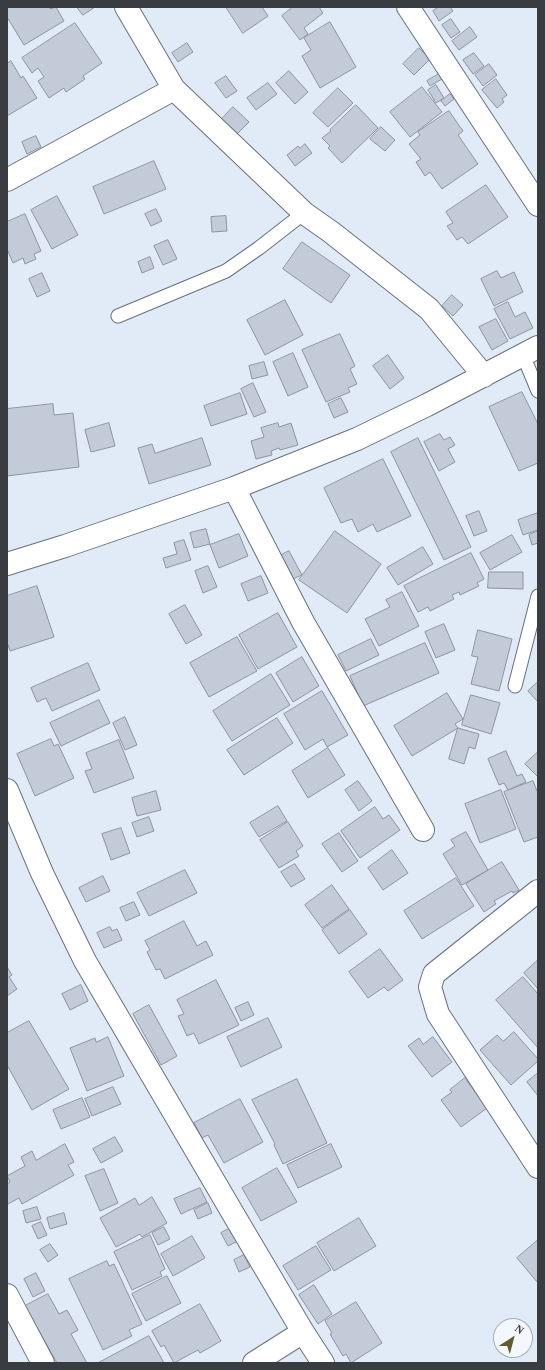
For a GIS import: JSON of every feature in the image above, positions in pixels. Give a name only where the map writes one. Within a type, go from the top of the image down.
[{"type":"street","points":[[126,7],[174,89],[304,213],[429,309],[484,376]]},
{"type":"street","points":[[408,7],[538,205]]},
{"type":"street","points":[[7,180],[174,89]]},
{"type":"street","points":[[7,564],[234,488],[357,439],[531,351]]},
{"type":"street","points":[[234,488],[303,622],[423,830]]},
{"type":"street","points":[[7,790],[42,873],[84,961],[303,1332],[323,1363]]},
{"type":"street","points":[[538,891],[434,974],[430,987],[438,1014],[538,1167]]},
{"type":"street","points":[[7,1295],[43,1363]]},
{"type":"street","points":[[254,1363],[303,1332]]},
{"type":"lane","points":[[118,316],[226,270],[259,248],[304,213]]},
{"type":"lane","points":[[531,351],[538,391]]},
{"type":"lane","points":[[515,686],[538,596]]},
{"type":"building","points":[[7,7],[49,7],[50,9],[56,7],[64,21],[24,45],[7,17]]},
{"type":"building","points":[[77,7],[95,7],[83,15]]},
{"type":"building","points":[[226,7],[262,7],[268,16],[243,33]]},
{"type":"building","points":[[293,7],[319,7],[323,13],[304,28],[308,34],[300,40],[282,16]]},
{"type":"building","points":[[439,7],[450,7],[453,11],[439,21],[433,11]]},
{"type":"building","points":[[451,19],[460,32],[451,38],[442,25]]},
{"type":"building","points":[[330,22],[356,67],[320,88],[302,56],[311,50],[304,38]]},
{"type":"building","points":[[75,23],[102,63],[83,76],[85,79],[66,92],[64,88],[49,98],[38,81],[44,77],[38,68],[32,73],[22,58]]},
{"type":"building","points":[[470,27],[477,37],[459,50],[452,41]]},
{"type":"building","points":[[187,43],[193,52],[178,62],[172,53]]},
{"type":"building","points":[[419,48],[430,59],[414,75],[403,64]]},
{"type":"building","points":[[474,53],[484,66],[473,74],[463,60]]},
{"type":"building","points":[[11,61],[21,78],[23,76],[37,98],[7,116],[7,64]]},
{"type":"building","points":[[489,64],[497,75],[483,86],[475,75]]},
{"type":"building","points":[[289,71],[308,92],[295,104],[276,83]]},
{"type":"building","points":[[439,74],[442,79],[430,86],[427,81]]},
{"type":"building","points":[[226,76],[237,91],[226,98],[215,83]]},
{"type":"building","points":[[496,79],[507,95],[502,99],[504,102],[497,108],[482,90]]},
{"type":"building","points":[[268,83],[277,94],[256,110],[247,98]]},
{"type":"building","points":[[436,85],[444,98],[436,103],[428,90]]},
{"type":"building","points":[[422,87],[442,112],[410,137],[390,112]]},
{"type":"building","points":[[338,88],[353,103],[328,127],[313,113]]},
{"type":"building","points":[[450,94],[454,99],[445,106],[441,101]]},
{"type":"building","points":[[356,105],[378,128],[342,163],[328,148],[330,146],[322,138],[331,131],[330,130]]},
{"type":"building","points":[[233,107],[249,122],[237,134],[222,119]]},
{"type":"building","points":[[449,111],[463,131],[458,135],[478,164],[442,189],[430,172],[425,176],[416,162],[421,159],[409,144],[420,135],[418,132]]},
{"type":"building","points":[[381,127],[395,140],[385,151],[370,139]]},
{"type":"building","points":[[36,136],[41,147],[27,154],[22,142]]},
{"type":"building","points":[[305,144],[312,153],[295,166],[287,155],[298,146],[300,148]]},
{"type":"building","points":[[154,161],[166,189],[104,214],[93,187]]},
{"type":"building","points":[[486,185],[508,217],[468,244],[462,237],[457,240],[447,226],[453,223],[446,212]]},
{"type":"building","points":[[57,196],[78,235],[52,249],[31,210]]},
{"type":"building","points":[[156,209],[162,221],[151,226],[145,214]]},
{"type":"building","points":[[25,214],[41,251],[34,254],[36,259],[25,264],[23,258],[13,263],[7,249],[7,222]]},
{"type":"building","points":[[226,216],[227,231],[212,232],[211,217]]},
{"type":"building","points":[[168,240],[177,259],[163,265],[154,246]]},
{"type":"building","points":[[302,242],[350,275],[331,303],[283,269]]},
{"type":"building","points":[[150,257],[154,268],[142,273],[138,262]]},
{"type":"building","points":[[497,271],[501,278],[514,272],[523,292],[494,306],[481,279]]},
{"type":"building","points":[[42,273],[50,291],[37,297],[29,279]]},
{"type":"building","points":[[452,295],[463,305],[453,316],[442,306]]},
{"type":"building","points":[[285,300],[303,335],[265,355],[247,320]]},
{"type":"building","points":[[508,302],[515,317],[525,312],[533,328],[510,339],[494,309]]},
{"type":"building","points":[[496,319],[508,341],[492,350],[479,327]]},
{"type":"building","points":[[340,334],[355,366],[350,369],[357,384],[348,388],[350,392],[326,402],[302,350]]},
{"type":"building","points":[[293,353],[308,387],[288,396],[273,362]]},
{"type":"building","points":[[388,355],[404,378],[390,389],[373,366]]},
{"type":"building","points":[[264,362],[268,375],[252,379],[249,366]]},
{"type":"building","points":[[253,383],[266,412],[254,417],[241,389]]},
{"type":"building","points":[[522,392],[538,424],[538,463],[519,471],[489,407]]},
{"type":"building","points":[[240,393],[247,414],[211,426],[204,406]]},
{"type":"building","points":[[341,398],[348,412],[334,418],[328,404]]},
{"type":"building","points":[[53,404],[54,415],[73,413],[79,467],[7,476],[7,409]]},
{"type":"building","points":[[109,423],[115,446],[91,452],[85,430]]},
{"type":"building","points":[[278,423],[279,427],[291,423],[298,445],[280,450],[279,448],[271,451],[272,455],[256,459],[251,441],[264,437],[261,428]]},
{"type":"building","points":[[440,434],[444,440],[450,437],[455,445],[448,449],[455,462],[439,471],[424,442]]},
{"type":"building","points":[[202,438],[211,465],[149,484],[138,448],[152,444],[155,453]]},
{"type":"building","points":[[418,438],[471,547],[444,560],[391,452]]},
{"type":"building","points":[[383,459],[411,516],[377,532],[373,524],[358,532],[352,519],[341,523],[324,488]]},
{"type":"building","points":[[479,511],[487,531],[474,536],[466,516]]},
{"type":"building","points":[[538,513],[538,530],[523,535],[518,520]]},
{"type":"building","points":[[206,529],[210,544],[194,548],[190,533]]},
{"type":"building","points":[[335,531],[381,564],[347,613],[299,580]]},
{"type":"building","points":[[538,531],[538,543],[532,545],[529,535]]},
{"type":"building","points":[[239,534],[248,556],[219,568],[210,545]]},
{"type":"building","points":[[512,535],[522,552],[490,570],[480,553]]},
{"type":"building","points":[[184,540],[191,560],[166,568],[163,558],[177,554],[174,543]]},
{"type":"building","points":[[423,547],[433,564],[398,585],[387,568]]},
{"type":"building","points":[[289,551],[302,575],[286,582],[274,559]]},
{"type":"building","points":[[471,553],[484,579],[477,583],[479,586],[460,595],[459,592],[452,595],[454,599],[430,611],[428,607],[418,612],[404,586]]},
{"type":"building","points":[[208,566],[217,587],[203,593],[195,571]]},
{"type":"building","points":[[489,572],[523,572],[523,589],[488,588]]},
{"type":"building","points":[[261,576],[268,593],[248,601],[241,584]]},
{"type":"building","points":[[37,586],[54,637],[10,651],[7,642],[7,596]]},
{"type":"building","points":[[402,592],[419,626],[379,646],[365,619],[390,607],[386,600]]},
{"type":"building","points":[[185,605],[202,635],[186,644],[169,614]]},
{"type":"building","points":[[278,613],[297,647],[258,669],[239,635]]},
{"type":"building","points":[[444,624],[455,650],[436,658],[425,632]]},
{"type":"building","points":[[478,630],[512,639],[499,691],[471,684],[478,657],[472,656]]},
{"type":"building","points":[[237,637],[257,671],[209,697],[190,663]]},
{"type":"building","points":[[371,639],[379,655],[346,671],[338,655]]},
{"type":"building","points":[[425,643],[439,673],[363,706],[350,676]]},
{"type":"building","points":[[302,657],[319,686],[293,702],[276,673]]},
{"type":"building","points":[[88,663],[100,690],[52,711],[46,698],[37,702],[31,688]]},
{"type":"building","points":[[271,674],[290,705],[232,741],[213,711]]},
{"type":"building","points":[[538,682],[538,702],[528,691]]},
{"type":"building","points":[[322,691],[348,735],[327,747],[323,739],[305,750],[284,714]]},
{"type":"building","points":[[447,693],[463,719],[455,724],[458,728],[412,756],[394,726]]},
{"type":"building","points":[[471,695],[500,703],[491,734],[462,725]]},
{"type":"building","points":[[99,700],[110,723],[61,746],[50,723]]},
{"type":"building","points":[[125,717],[137,745],[125,750],[113,723]]},
{"type":"building","points":[[277,718],[293,743],[244,775],[227,750]]},
{"type":"building","points":[[458,728],[479,734],[475,749],[469,747],[464,764],[449,759]]},
{"type":"building","points":[[51,739],[54,746],[58,744],[74,778],[35,796],[17,754]]},
{"type":"building","points":[[119,740],[134,778],[94,793],[85,771],[92,769],[86,753]]},
{"type":"building","points":[[328,748],[345,775],[308,798],[292,771]]},
{"type":"building","points":[[506,751],[517,776],[522,774],[526,782],[508,790],[504,783],[499,785],[488,759]]},
{"type":"building","points":[[538,752],[538,777],[525,764]]},
{"type":"building","points":[[358,781],[372,801],[359,811],[345,790]]},
{"type":"building","points":[[533,781],[538,793],[538,837],[524,842],[504,792]]},
{"type":"building","points":[[501,790],[516,829],[480,843],[465,804]]},
{"type":"building","points":[[156,791],[161,810],[137,816],[132,798]]},
{"type":"building","points":[[278,806],[287,821],[259,837],[250,823]]},
{"type":"building","points":[[375,807],[383,819],[389,815],[400,830],[360,858],[341,831]]},
{"type":"building","points":[[149,817],[154,831],[137,837],[132,823]]},
{"type":"building","points":[[288,822],[303,846],[296,851],[299,856],[279,868],[260,840]]},
{"type":"building","points":[[121,828],[130,853],[111,860],[102,834]]},
{"type":"building","points":[[466,832],[488,870],[462,885],[443,854],[455,846],[451,840]]},
{"type":"building","points":[[339,833],[358,861],[342,872],[322,844]]},
{"type":"building","points":[[392,850],[408,873],[383,890],[368,868]]},
{"type":"building","points":[[502,862],[519,890],[513,893],[512,891],[494,901],[496,904],[484,912],[466,884]]},
{"type":"building","points":[[295,864],[305,879],[291,887],[281,872]]},
{"type":"building","points":[[185,870],[197,893],[149,916],[137,893]]},
{"type":"building","points":[[103,876],[110,891],[86,902],[79,888]]},
{"type":"building","points":[[456,878],[474,906],[422,939],[404,911]]},
{"type":"building","points":[[332,885],[349,909],[322,928],[305,905]]},
{"type":"building","points":[[134,902],[140,915],[126,921],[120,908]]},
{"type":"building","points":[[350,910],[367,934],[339,954],[322,930]]},
{"type":"building","points":[[184,921],[197,946],[206,941],[213,955],[165,979],[160,969],[156,970],[147,952],[150,950],[145,941]]},
{"type":"building","points":[[110,927],[112,931],[117,929],[122,940],[104,948],[97,933]]},
{"type":"building","points":[[380,949],[403,980],[388,991],[384,987],[368,998],[349,972]]},
{"type":"building","points":[[538,960],[538,989],[524,973]]},
{"type":"building","points":[[7,967],[12,975],[9,977],[17,989],[7,996]]},
{"type":"building","points":[[523,977],[538,994],[538,1048],[496,1000]]},
{"type":"building","points":[[216,980],[239,1025],[199,1044],[194,1033],[187,1036],[178,1016],[184,1014],[177,1000]]},
{"type":"building","points":[[81,985],[88,1001],[70,1010],[62,994]]},
{"type":"building","points":[[248,1002],[254,1015],[241,1021],[235,1008]]},
{"type":"building","points":[[149,1005],[177,1056],[161,1065],[133,1014]]},
{"type":"building","points":[[268,1018],[282,1047],[241,1067],[227,1037]]},
{"type":"building","points":[[29,1021],[69,1089],[32,1110],[7,1065],[7,1033]]},
{"type":"building","points":[[514,1032],[538,1059],[538,1061],[511,1085],[480,1050],[497,1035],[503,1041]]},
{"type":"building","points":[[108,1037],[124,1076],[87,1091],[70,1048],[95,1038],[96,1042]]},
{"type":"building","points":[[433,1037],[452,1062],[432,1077],[408,1046],[419,1038],[423,1044]]},
{"type":"building","points":[[538,1073],[538,1096],[527,1082]]},
{"type":"building","points":[[465,1078],[487,1108],[461,1127],[441,1100],[452,1092],[450,1090]]},
{"type":"building","points":[[297,1079],[327,1143],[283,1164],[274,1145],[275,1144],[252,1100]]},
{"type":"building","points":[[113,1087],[121,1104],[92,1116],[85,1099]]},
{"type":"building","points":[[82,1098],[90,1117],[61,1129],[53,1110]]},
{"type":"building","points":[[240,1099],[263,1142],[224,1163],[208,1135],[202,1138],[194,1123]]},
{"type":"building","points":[[115,1137],[123,1151],[101,1163],[93,1149]]},
{"type":"building","points":[[65,1144],[74,1162],[68,1165],[74,1175],[22,1204],[19,1198],[8,1204],[7,1184],[10,1182],[7,1176],[25,1166],[21,1157],[32,1151],[36,1160]]},
{"type":"building","points":[[331,1144],[342,1167],[298,1188],[287,1165]]},
{"type":"building","points":[[277,1168],[297,1202],[261,1221],[242,1188]]},
{"type":"building","points":[[104,1169],[118,1203],[100,1211],[85,1176]]},
{"type":"building","points":[[200,1188],[207,1202],[181,1214],[174,1199]]},
{"type":"building","points":[[152,1197],[167,1223],[142,1237],[140,1234],[116,1247],[100,1218],[135,1198],[139,1205]]},
{"type":"building","points":[[208,1203],[212,1213],[198,1219],[194,1210]]},
{"type":"building","points":[[37,1207],[41,1219],[26,1223],[23,1211]]},
{"type":"building","points":[[64,1213],[67,1224],[50,1229],[47,1218]]},
{"type":"building","points":[[359,1218],[376,1246],[334,1271],[317,1243]]},
{"type":"building","points":[[41,1222],[47,1235],[38,1239],[32,1226]]},
{"type":"building","points":[[164,1227],[170,1239],[158,1245],[152,1233]]},
{"type":"building","points":[[233,1227],[240,1240],[228,1246],[221,1233]]},
{"type":"building","points":[[150,1235],[165,1269],[160,1272],[162,1276],[132,1290],[114,1252]]},
{"type":"building","points":[[192,1236],[205,1258],[173,1276],[161,1254]]},
{"type":"building","points":[[538,1240],[538,1283],[517,1258]]},
{"type":"building","points":[[50,1244],[58,1255],[48,1262],[40,1250]]},
{"type":"building","points":[[316,1246],[331,1270],[298,1290],[283,1266]]},
{"type":"building","points":[[244,1255],[250,1267],[239,1272],[234,1260]]},
{"type":"building","points":[[107,1261],[109,1266],[114,1264],[142,1324],[129,1330],[132,1336],[103,1350],[69,1279]]},
{"type":"building","points":[[36,1273],[45,1291],[33,1297],[24,1279]]},
{"type":"building","points":[[167,1276],[181,1303],[146,1321],[132,1294]]},
{"type":"building","points":[[314,1285],[332,1314],[318,1324],[299,1295]]},
{"type":"building","points":[[48,1294],[59,1314],[67,1310],[78,1330],[71,1334],[87,1363],[57,1363],[25,1306]]},
{"type":"building","points":[[356,1302],[382,1343],[351,1363],[346,1354],[343,1356],[330,1334],[332,1333],[325,1321]]},
{"type":"building","points":[[200,1304],[221,1341],[200,1353],[198,1350],[174,1363],[164,1345],[161,1347],[152,1331]]},
{"type":"building","points":[[149,1336],[164,1363],[98,1363]]}]
